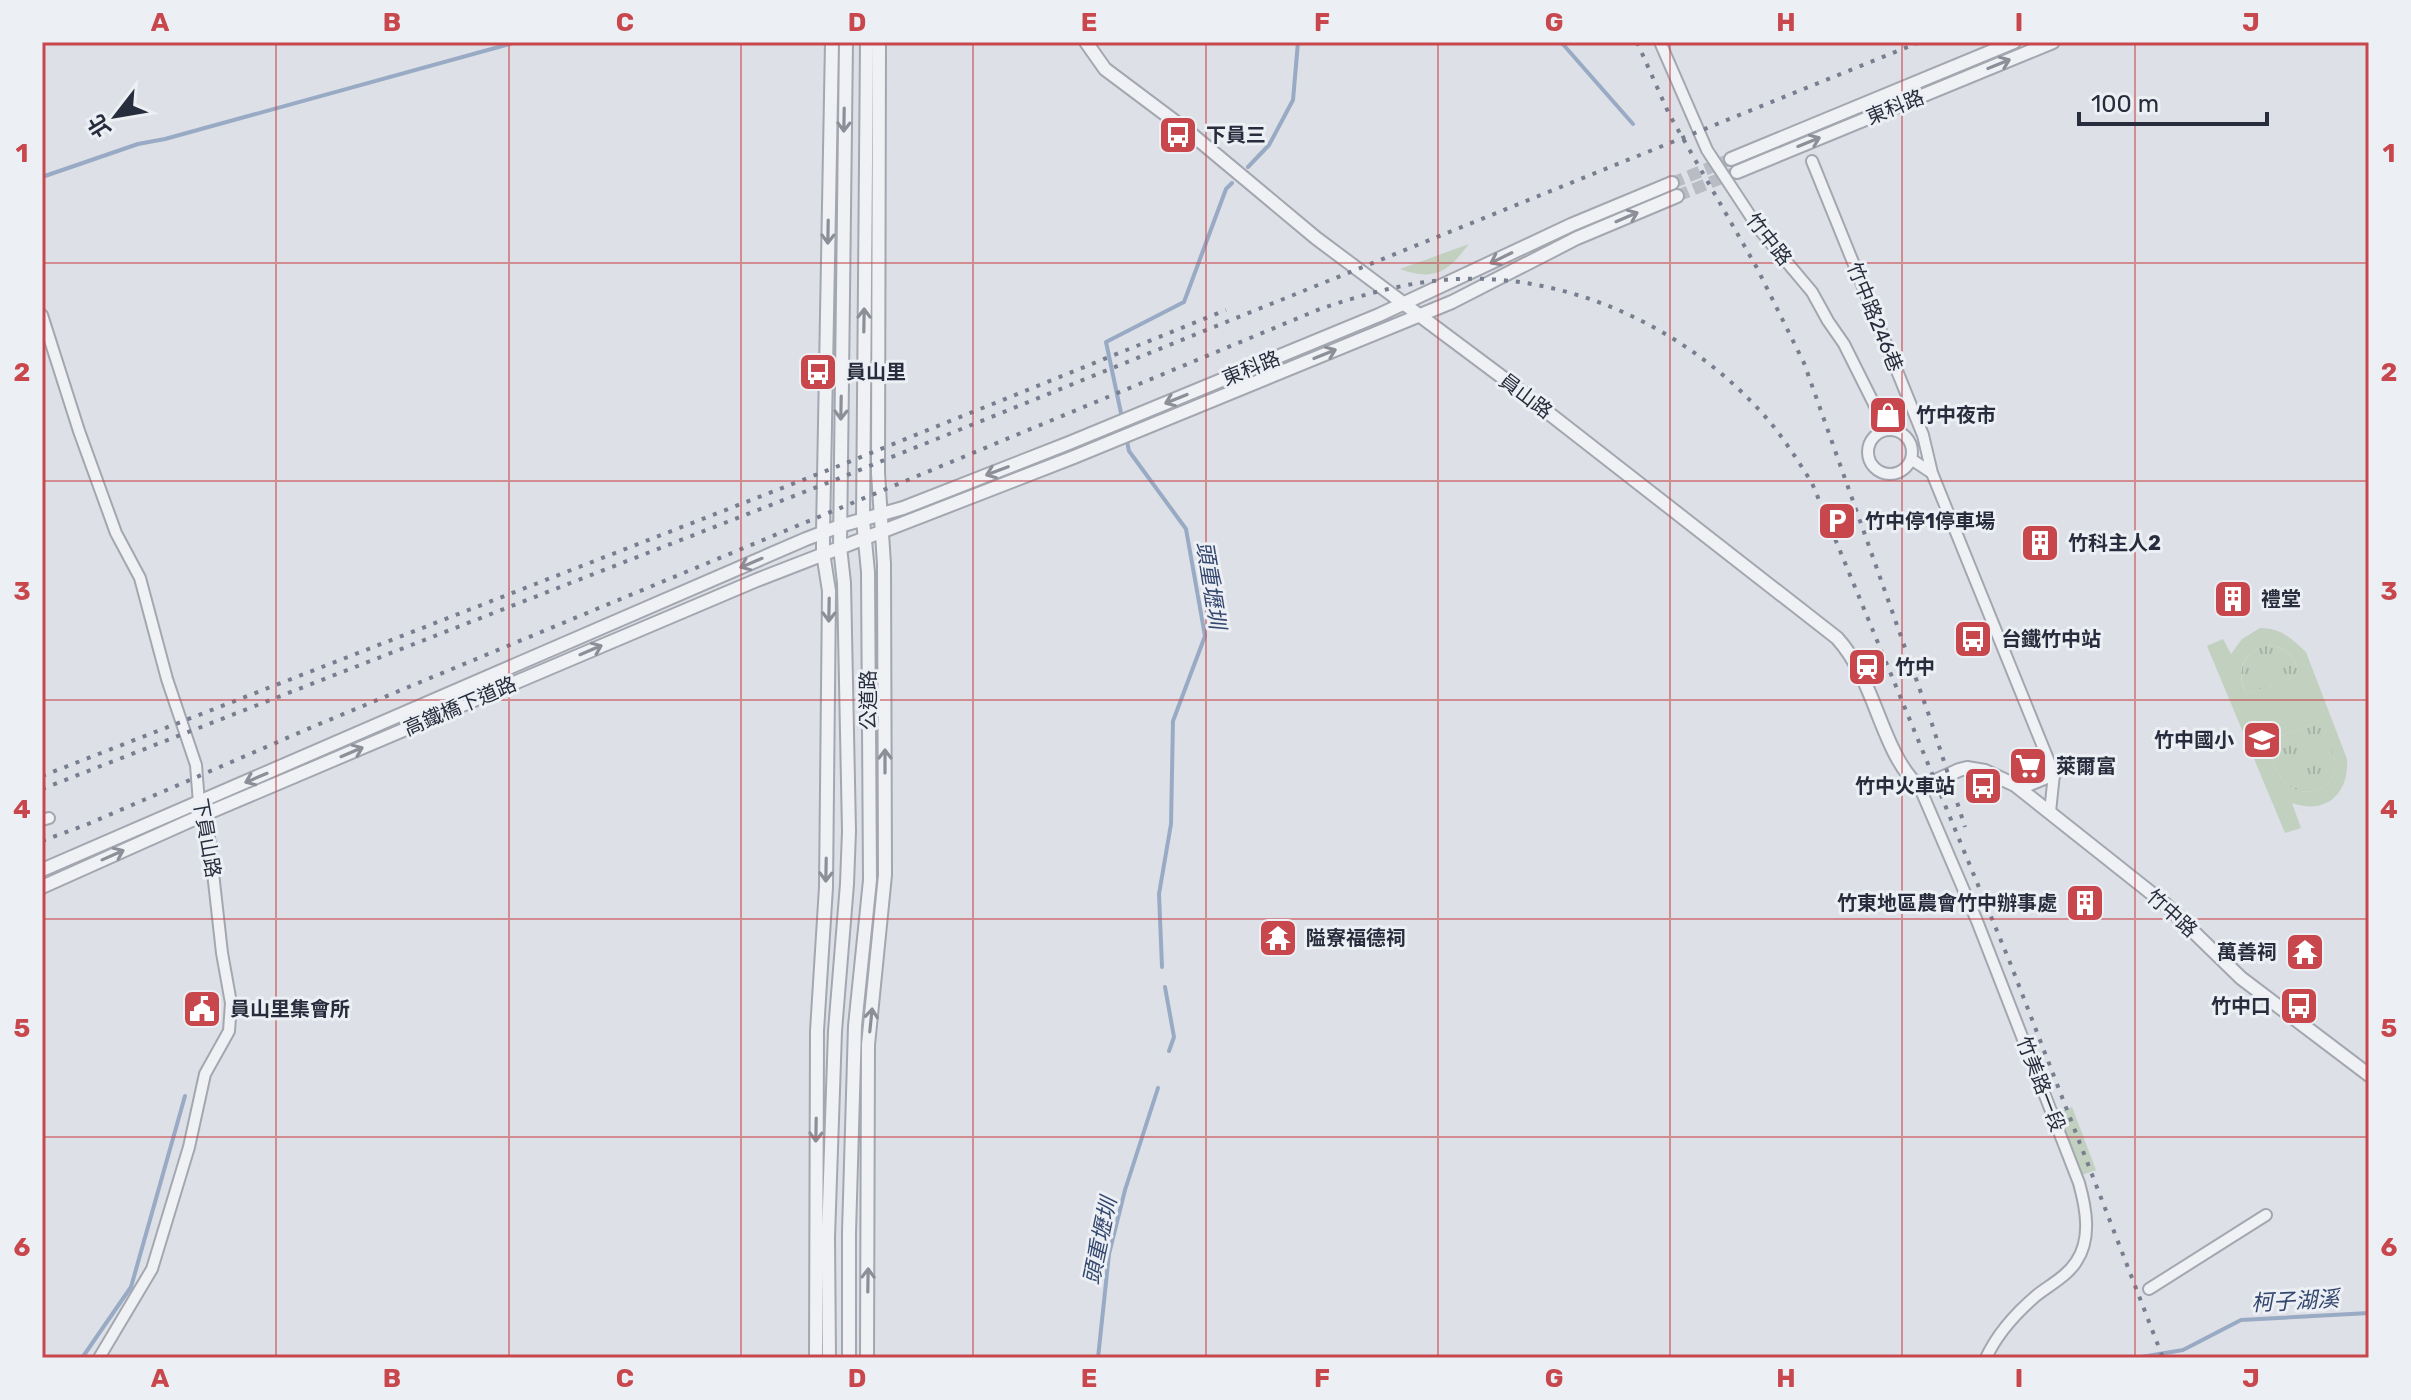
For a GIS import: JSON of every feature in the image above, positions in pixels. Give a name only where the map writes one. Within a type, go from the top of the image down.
[{"type":"street","name":"公道路","points":[[816,1358],[817,1031],[826,887],[829,591],[823,533],[832,42]]},
{"type":"street","name":"公道路","points":[[829,1358],[828,1237],[834,1047],[849,831],[844,583],[840,547],[846,42]]},
{"type":"street","name":"公道路","points":[[849,1358],[855,1026],[870,880],[868,572],[863,520],[867,42]]},
{"type":"street","name":"公道路","points":[[867,1358],[868,1045],[885,875],[884,564],[877,426],[879,42]]},
{"type":"street","name":"員山路","points":[[1086,42],[1105,69],[1189,132],[1316,238],[1543,408],[1837,638],[1861,671],[1897,757],[1920,788]]},
{"type":"street","name":"竹中路","points":[[1660,42],[1707,150],[1759,229],[1812,292],[1844,344],[1887,430]]},
{"type":"street","name":"東科路","points":[[1731,159],[2014,42]]},
{"type":"street","name":"東科路","points":[[1737,172],[2053,42]]},
{"type":"street","name":"竹中路246巷","points":[[1812,161],[1923,435],[1932,473]]},
{"type":"street","name":"東科路","points":[[823,533],[880,516],[1069,443],[1403,304],[1571,225],[1672,183]]},
{"type":"street","name":"東科路","points":[[880,531],[1074,457],[1452,302],[1577,238],[1677,196]]},
{"type":"street","name":"下員山路","points":[[42,315],[116,533],[140,578],[167,679],[196,765],[231,1003],[229,1031],[205,1074],[189,1147],[152,1269],[99,1358]]},
{"type":"street","points":[[863,432],[877,426]]},
{"type":"street","points":[[1887,430],[1907,438],[1912,448],[1911,459],[1904,469],[1893,474],[1880,472],[1869,455],[1871,442],[1887,430]]},
{"type":"street","points":[[825,446],[841,440]]},
{"type":"street","points":[[1911,459],[1932,473],[2054,774],[2050,812]]},
{"type":"street","name":"高鐵橋下道路","points":[[42,870],[201,809],[880,531]]},
{"type":"street","name":"高鐵橋下道路","points":[[42,887],[201,809],[823,533]]},
{"type":"street","name":"竹中路","points":[[1920,788],[1967,768],[1985,771],[2015,785],[2165,904],[2241,978],[2369,1075]]},
{"type":"street","points":[[2015,785],[2034,784],[2054,774]]},
{"type":"street","name":"竹美路一段","points":[[1920,788],[1977,921],[2073,1169],[2086,1221],[2085,1238],[2077,1261],[2016,1314],[1986,1358]]},
{"type":"street","points":[[2149,1289],[2266,1215]]},
{"type":"green space","points":[[1469,244],[1440,272],[1423,274],[1400,269]]},
{"type":"green space","points":[[2260,628],[2274,630],[2290,638],[2306,652],[2347,759],[2344,782],[2333,799],[2315,806],[2292,803],[2301,828],[2285,833],[2207,646],[2223,639],[2231,654],[2242,639]],"holes":[[[2266,645],[2288,653],[2300,674],[2246,694],[2241,677],[2243,664],[2251,653]],[[2319,721],[2333,753],[2334,773],[2331,780],[2318,790],[2301,791],[2282,779],[2266,742]]]},
{"type":"green space","points":[[2266,645],[2288,653],[2300,674],[2246,694],[2243,664],[2251,653]]},
{"type":"green space","points":[[2319,721],[2333,753],[2334,773],[2331,780],[2318,790],[2301,791],[2282,779],[2266,742]]},
{"type":"green space","points":[[2072,1107],[2096,1170],[2071,1179],[2048,1116]]},
{"type":"waterway","points":[[42,177],[138,144],[517,42]]},
{"type":"waterway","name":"頭重壢圳","points":[[1248,167],[1269,145],[1293,100],[1298,42]]},
{"type":"waterway","name":"頭重壢圳","points":[[1561,42],[1633,124]]},
{"type":"waterway","name":"頭重壢圳","points":[[1162,967],[1159,894],[1171,824],[1173,721],[1205,636],[1186,529],[1129,451],[1106,342],[1184,302],[1226,189],[1232,183]]},
{"type":"waterway","name":"頭重壢圳","points":[[1165,987],[1174,1037],[1169,1051]]},
{"type":"waterway","name":"頭重壢圳","points":[[1098,1358],[1109,1254],[1125,1190],[1158,1088]]},
{"type":"waterway","points":[[82,1358],[131,1287],[185,1096]]},
{"type":"waterway","name":"柯子湖溪","points":[[2135,1358],[2183,1350],[2241,1320],[2369,1313]]},
{"type":"tunnel","points":[[1672,183],[1731,159]]},
{"type":"tunnel","points":[[1677,196],[1734,173]]},
{"type":"railway","points":[[1637,42],[1669,114],[1757,268],[1804,363],[1931,721],[1965,827]]},
{"type":"railway","points":[[42,789],[840,478],[1920,42]]},
{"type":"railway","points":[[42,841],[1320,309],[1388,289],[1440,280],[1503,280],[1547,287],[1591,299],[1633,317],[1673,338],[1710,364],[1744,394],[1774,427],[1812,483],[2009,960],[2163,1358]]},
{"type":"railway","points":[[42,776],[836,467],[1226,310]]},
{"type":"place","name":"下員三","points":[[1178,135]]},
{"type":"place","name":"員山里","points":[[818,372]]},
{"type":"place","name":"竹中夜市","points":[[1888,415]]},
{"type":"place","name":"竹中停1停車場","points":[[1837,521]]},
{"type":"place","name":"竹科主人2","points":[[2040,543]]},
{"type":"place","name":"禮堂","points":[[2233,599]]},
{"type":"place","name":"台鐵竹中站","points":[[1973,639]]},
{"type":"place","name":"竹中","points":[[1867,667]]},
{"type":"place","name":"竹中國小","points":[[2262,740]]},
{"type":"place","name":"萊爾富","points":[[2028,766]]},
{"type":"place","name":"竹中火車站","points":[[1983,786]]},
{"type":"place","name":"竹東地區農會竹中辦事處","points":[[2085,903]]},
{"type":"place","name":"隘寮福德祠","points":[[1278,938]]},
{"type":"place","name":"萬善祠","points":[[2305,952]]},
{"type":"place","name":"竹中口","points":[[2299,1006]]},
{"type":"place","name":"員山里集會所","points":[[202,1009]]}]
